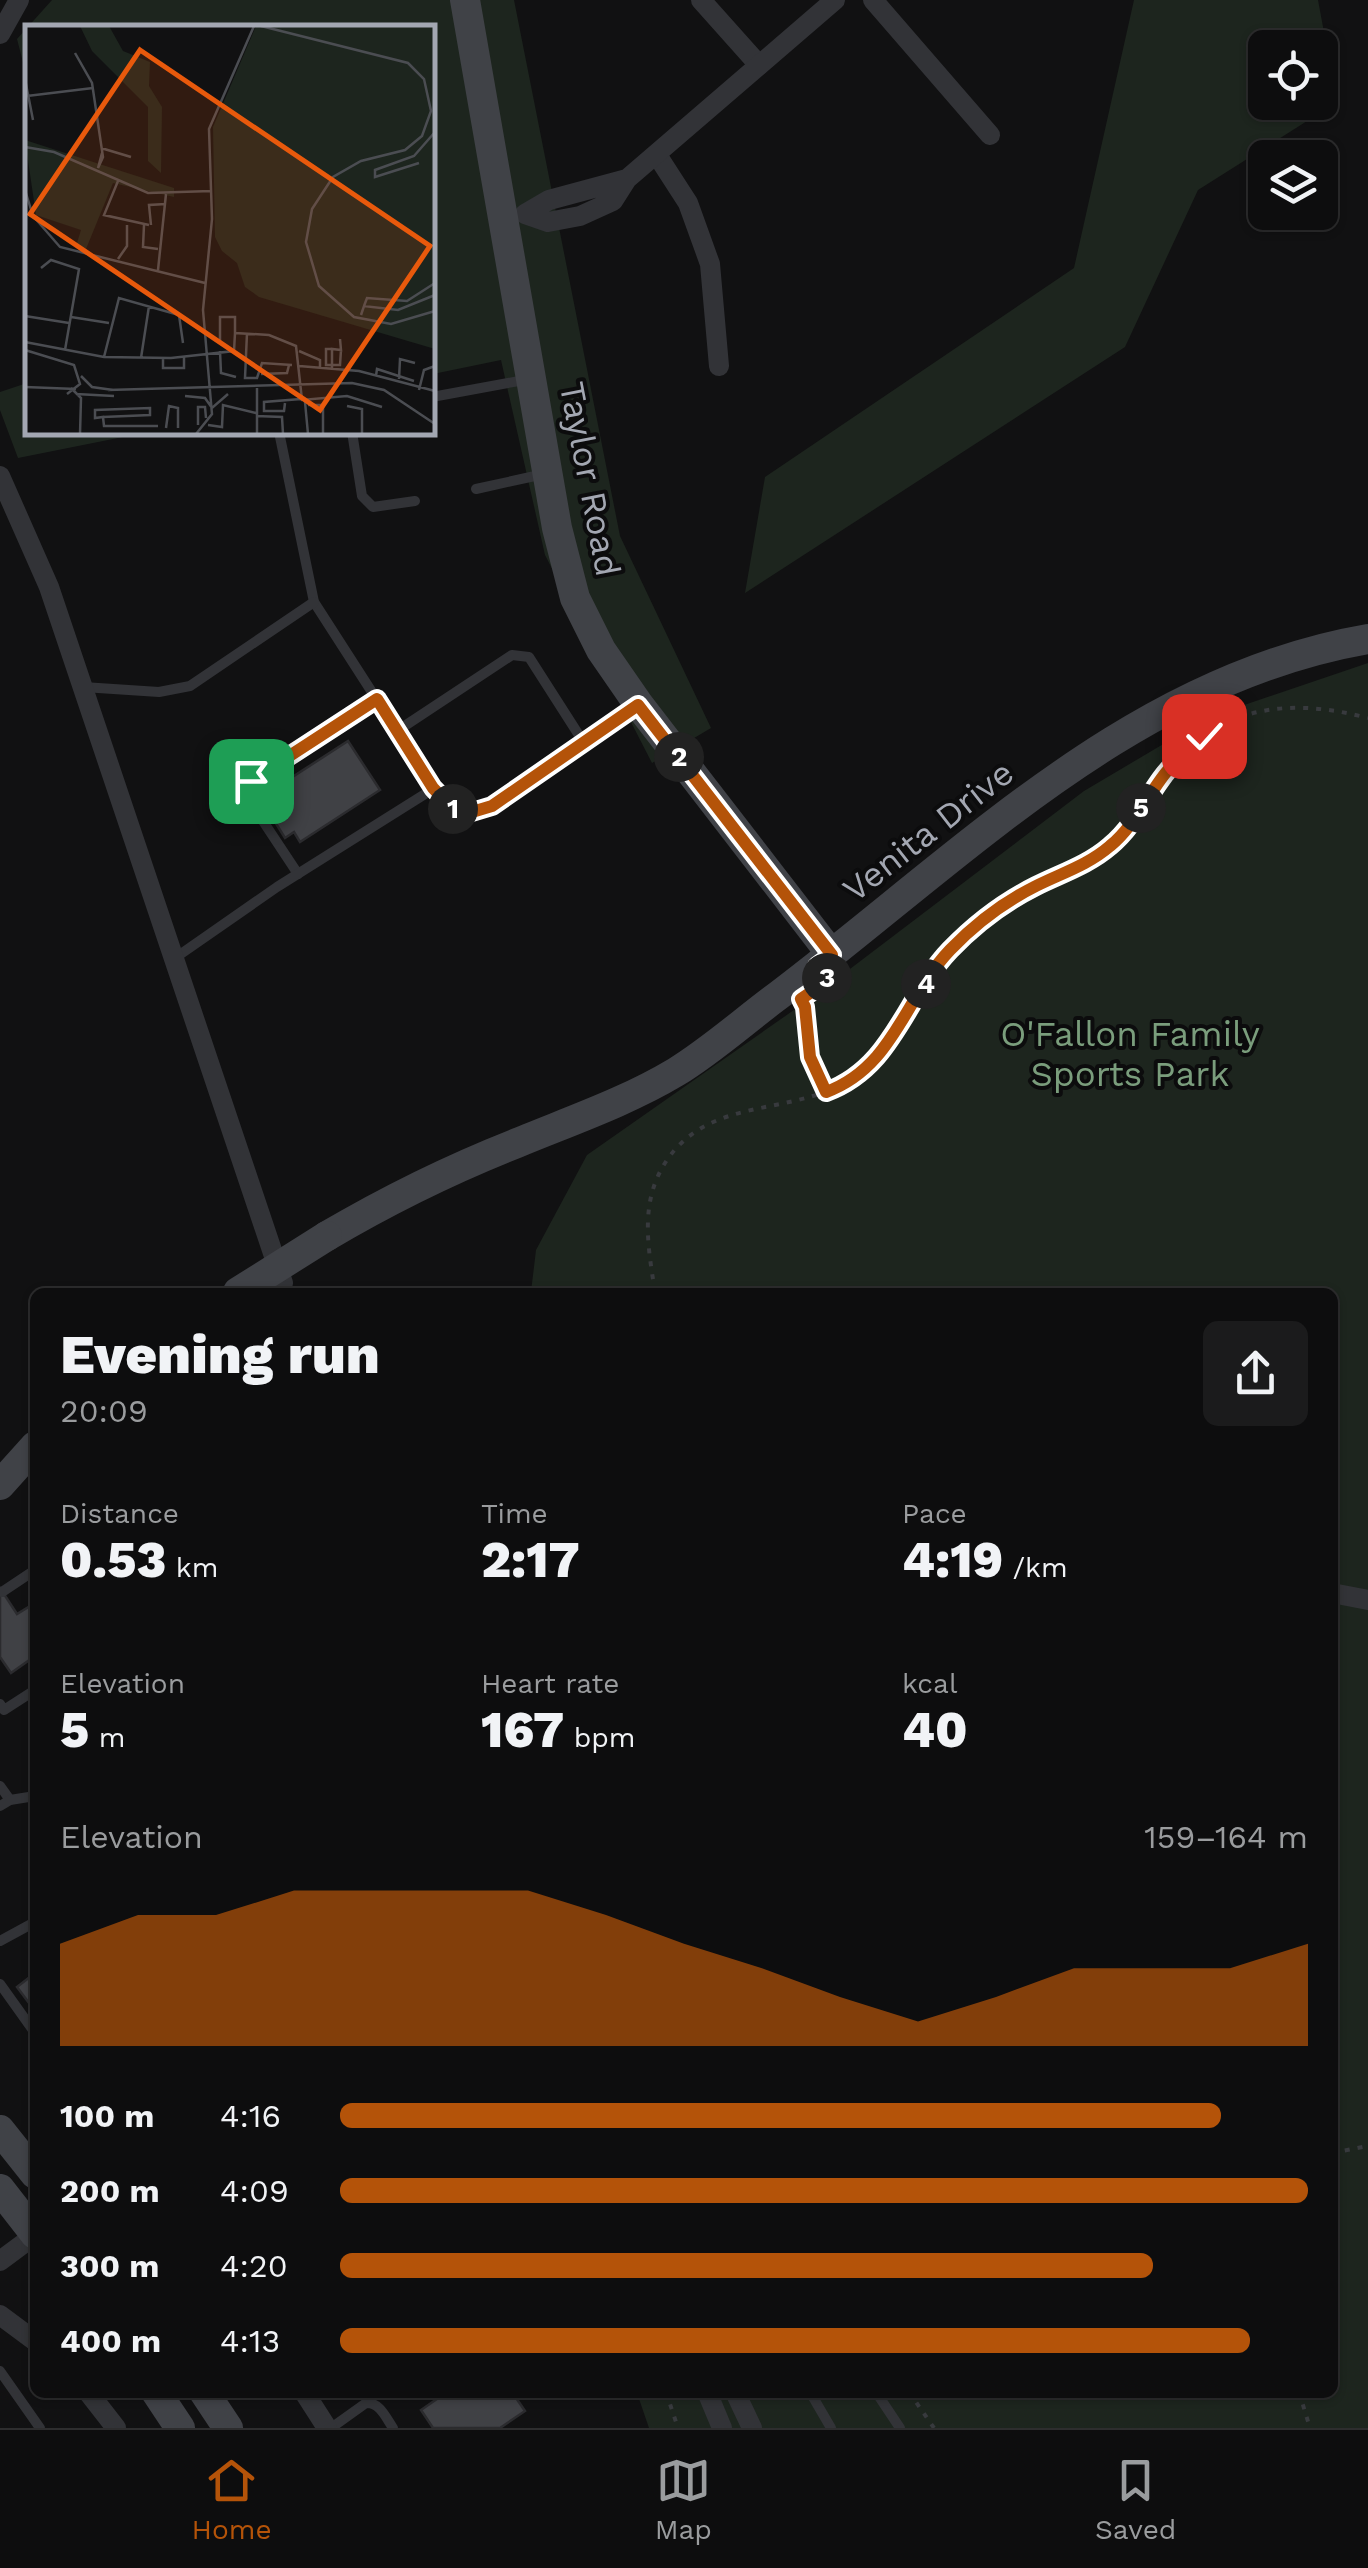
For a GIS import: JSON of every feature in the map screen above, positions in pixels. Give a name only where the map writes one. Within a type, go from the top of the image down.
[{"type":"street","points":[[0,30],[19,0]]},
{"type":"street","name":"Taylor Road","points":[[465,0],[514,216],[531,379],[575,598],[601,650],[638,705],[832,955]]},
{"type":"street","points":[[700,0],[759,64]]},
{"type":"street","points":[[514,216],[549,200],[628,179],[835,0]]},
{"type":"street","points":[[874,0],[990,135]]},
{"type":"street","points":[[657,155],[688,204],[710,264],[719,366]]},
{"type":"street","points":[[0,476],[49,587],[283,1282]]},
{"type":"street","name":"Venita Drive","points":[[244,1288],[327,1236],[422,1184],[629,1096],[678,1071],[832,955],[1006,814],[1112,739],[1180,702],[1261,668],[1368,639]]},
{"type":"street","points":[[0,1486],[30,1452]]},
{"type":"street","points":[[1338,1594],[1368,1600]]},
{"type":"street","points":[[0,2130],[30,2168]]},
{"type":"street","points":[[0,2189],[30,2228]]},
{"type":"street","points":[[0,2261],[30,2238]]},
{"type":"street","points":[[0,2315],[30,2336]]},
{"type":"street","points":[[91,2398],[107,2425]]},
{"type":"street","points":[[160,2398],[180,2428]]},
{"type":"street","points":[[208,2398],[228,2428]]},
{"type":"street","points":[[308,2398],[329,2428]]},
{"type":"street","points":[[709,2398],[722,2428]]},
{"type":"street","points":[[738,2398],[752,2428]]},
{"type":"lane","points":[[435,397],[531,379]]},
{"type":"lane","points":[[281,435],[314,602],[433,788],[454,810],[472,812],[492,806],[638,705]]},
{"type":"lane","points":[[352,435],[362,496],[374,507],[414,500]]},
{"type":"lane","points":[[476,489],[548,473]]},
{"type":"lane","points":[[82,687],[159,692],[190,686],[314,602]]},
{"type":"lane","points":[[398,731],[512,654],[522,654],[529,658],[584,743]]},
{"type":"lane","points":[[298,874],[251,803],[251,781],[377,699]]},
{"type":"lane","points":[[174,958],[433,788]]},
{"type":"lane","points":[[2,1592],[30,1573]]},
{"type":"lane","points":[[0,1704],[4,1710],[30,1693]]},
{"type":"lane","points":[[0,1786],[5,1803],[30,1797]]},
{"type":"lane","points":[[0,1942],[30,1925]]},
{"type":"lane","points":[[0,1984],[30,2026]]},
{"type":"lane","points":[[24,2018],[30,2013]]},
{"type":"lane","points":[[0,2371],[40,2428]]},
{"type":"lane","points":[[814,2398],[831,2428]]},
{"type":"lane","points":[[880,2398],[900,2428]]},
{"type":"lane","points":[[329,2428],[366,2403],[378,2406],[393,2428]]},
{"type":"path","points":[[654,1288],[646,1219],[652,1187],[667,1160],[689,1136],[732,1112],[805,1100],[858,1075],[880,1054],[946,953],[1010,900],[1078,868],[1114,844],[1180,755],[1204,736],[1256,712],[1284,706],[1312,706],[1368,718]]},
{"type":"path","points":[[801,999],[810,1057],[826,1092]]},
{"type":"path","points":[[1338,2153],[1368,2146]]},
{"type":"path","points":[[668,2398],[678,2428]]},
{"type":"path","points":[[913,2398],[934,2428]]},
{"type":"path","points":[[1301,2398],[1310,2428]]},
{"type":"green space","points":[[52,0],[514,0],[620,536],[711,728],[652,763],[545,555],[501,360],[435,374],[435,25],[30,25]]},
{"type":"green space","points":[[1134,0],[1318,0],[1324,30],[1248,30],[1248,120],[1309,120],[1277,140],[1248,140],[1248,158],[1198,190],[1125,347],[745,593],[765,477],[1074,268]]},
{"type":"green space","points":[[25,30],[25,70],[17,39]]},
{"type":"green space","points":[[25,384],[25,435],[133,435],[18,458],[0,410],[0,392]]},
{"type":"green space","name":"O'Fallon Family Sports Park","points":[[1368,663],[1368,2428],[649,2428],[639,2398],[1338,2398],[1338,1288],[531,1288],[536,1250],[587,1155],[821,991],[1084,791],[1209,717]]},
{"type":"building","points":[[348,741],[380,790],[300,842],[294,832],[285,838],[260,798]]},
{"type":"building","points":[[0,1588],[17,1614],[30,1606],[30,1660],[11,1673],[0,1657]]},
{"type":"building","points":[[30,1977],[30,2004],[17,1987]]},
{"type":"building","points":[[438,2398],[516,2398],[525,2411],[500,2428],[433,2428],[421,2410]]},
{"type":"route","points":[[251,781],[377,699],[433,788],[454,810],[472,812],[492,806],[638,705],[832,955],[817,966],[829,980],[801,999],[810,1057],[826,1092],[858,1075],[880,1054],[946,953],[1010,900],[1078,868],[1114,844],[1180,755],[1204,736]]}]
